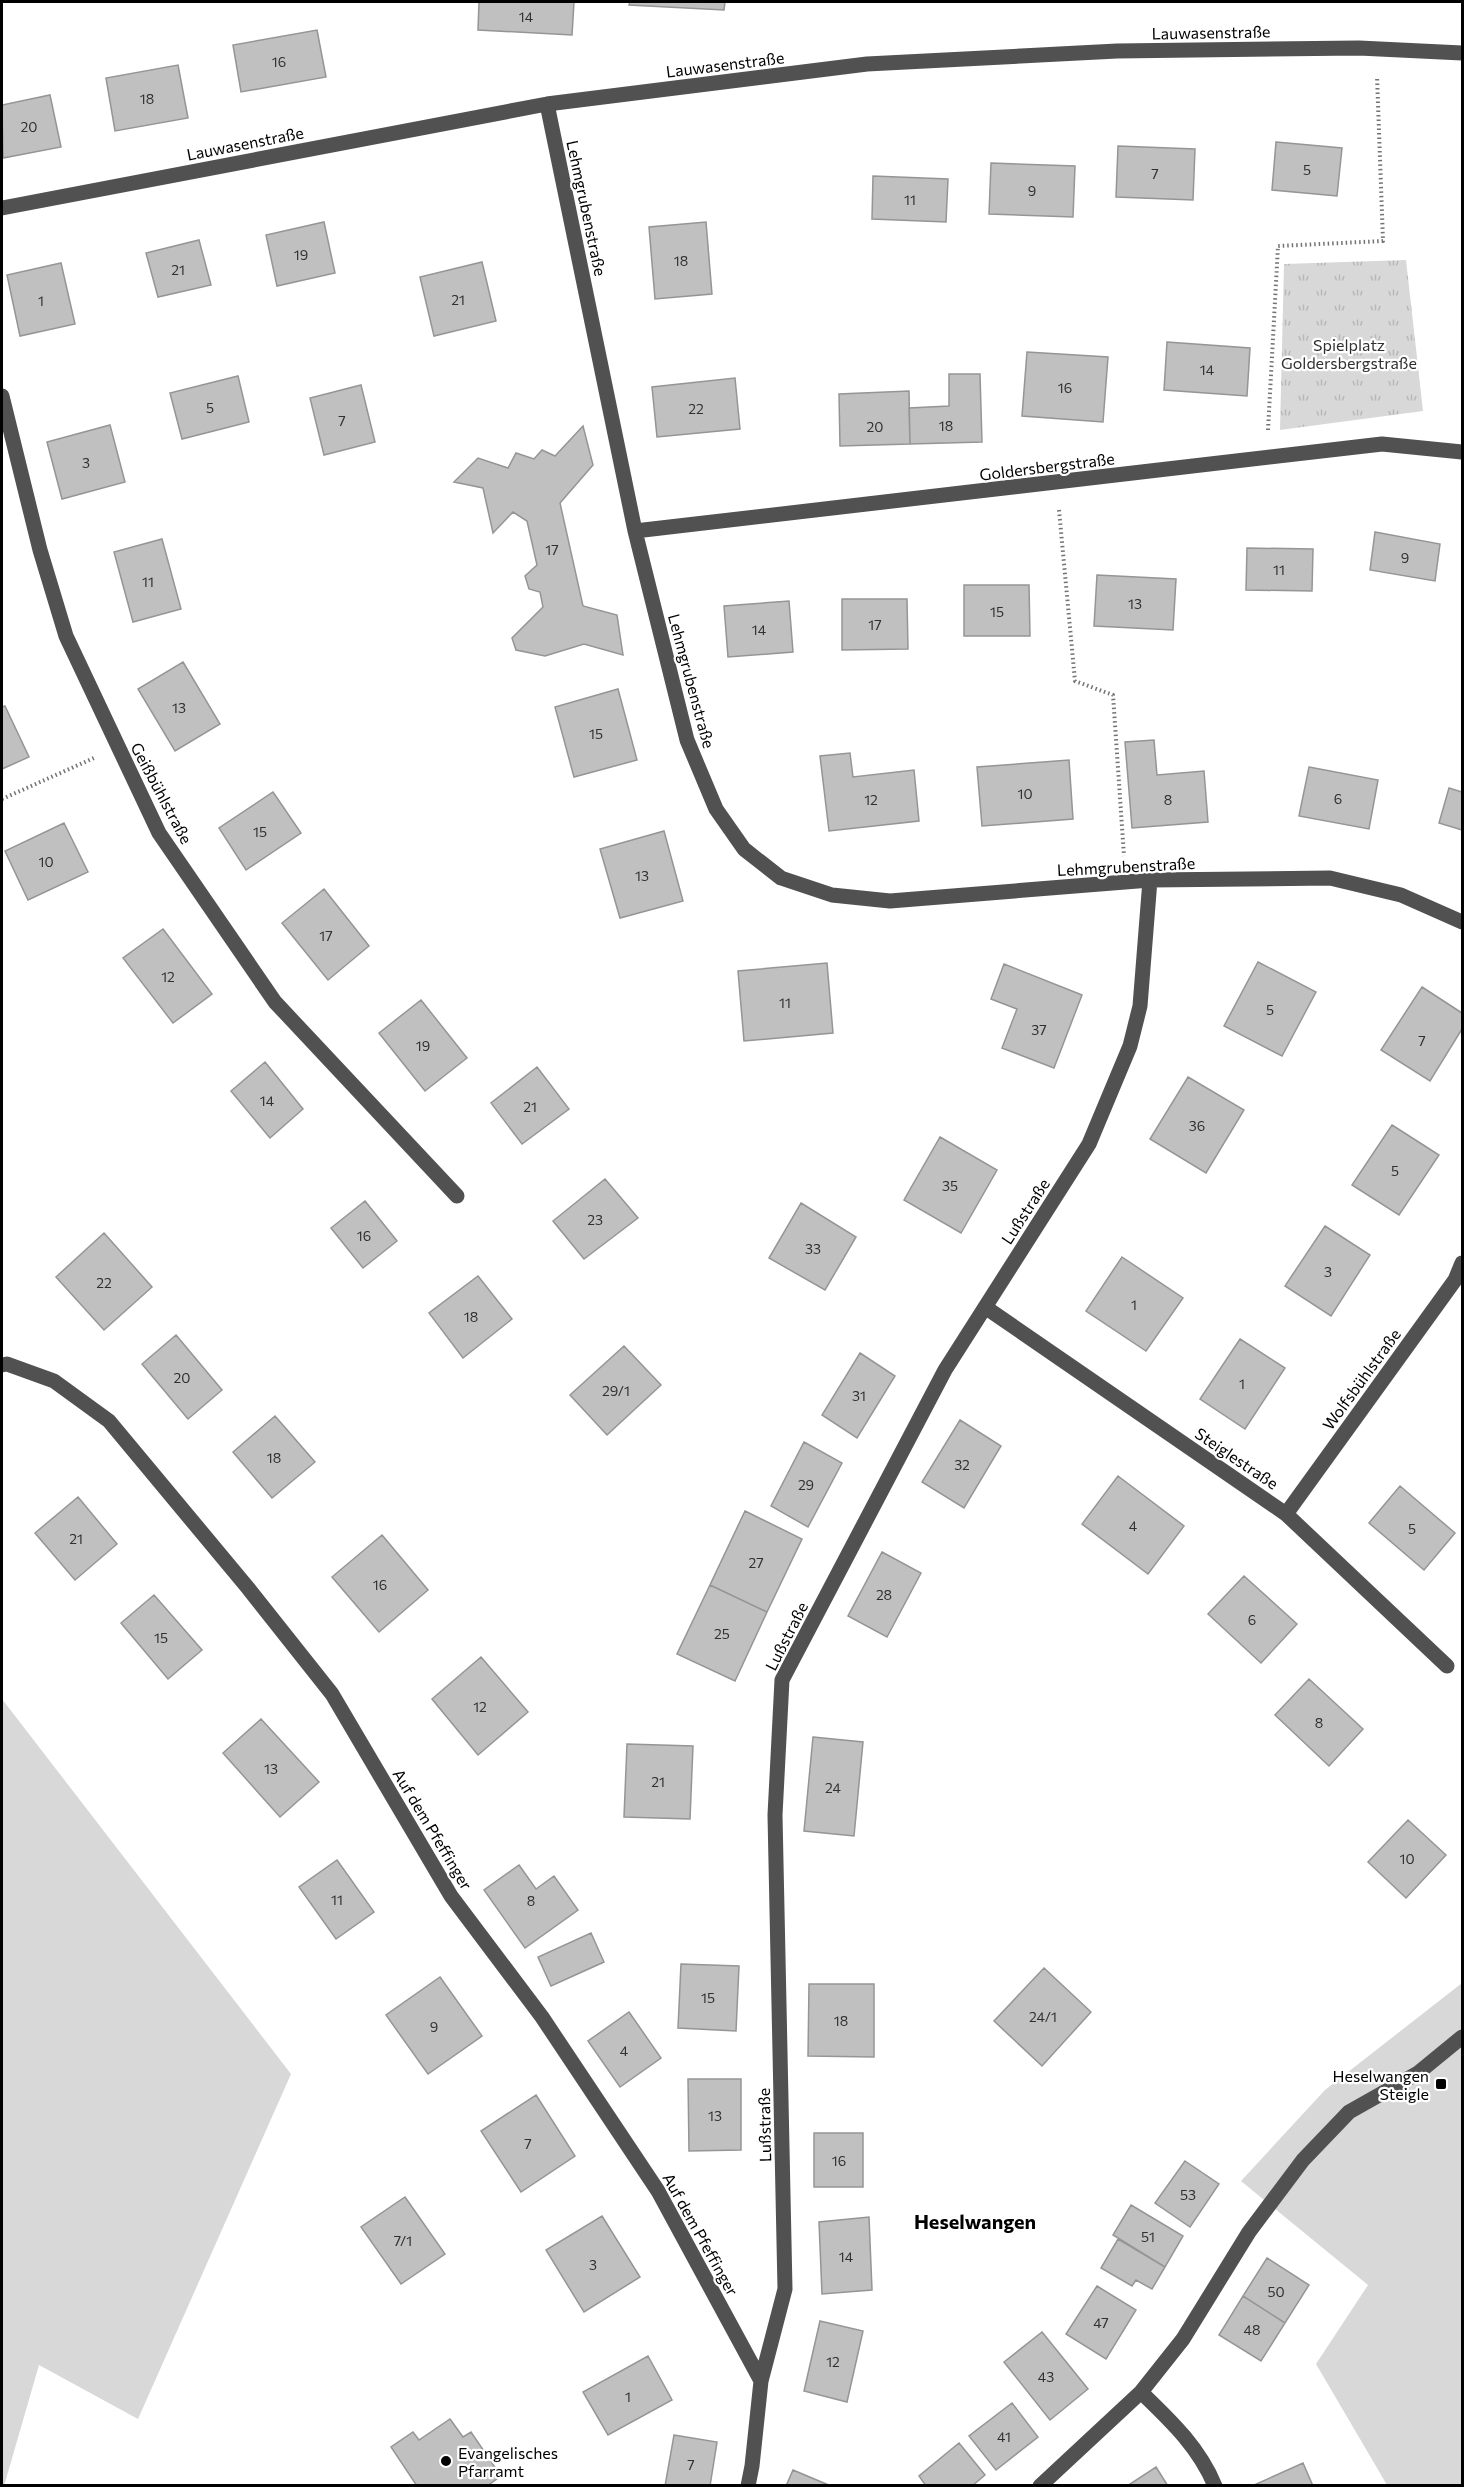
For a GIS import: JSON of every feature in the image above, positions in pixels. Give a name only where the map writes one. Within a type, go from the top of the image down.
[{"type":"street","name":"Lauwasenstraße","points":[[2,208],[547,104],[867,64],[1117,51],[1376,48],[1462,53]]},
{"type":"street","name":"Lehmgrubenstraße","points":[[547,104],[635,531],[687,740],[716,809],[744,849],[781,878],[832,895],[890,902],[1150,880],[1330,878],[1401,895],[1462,922]]},
{"type":"street","name":"Geißbühlstraße","points":[[2,396],[40,550],[66,636],[159,833],[275,1002],[457,1196]]},
{"type":"street","name":"Goldersbergstraße","points":[[635,531],[1382,444],[1462,452]]},
{"type":"street","name":"Lußstraße","points":[[748,2486],[761,2381],[785,2289],[775,1815],[782,1680],[945,1370],[1089,1144],[1130,1046],[1140,1006],[1149,925],[1150,880]]},
{"type":"street","name":"Wolfsbühlstraße","points":[[1286,1514],[1455,1280],[1462,1263]]},
{"type":"street","name":"Steiglestraße","points":[[985,1307],[1286,1514],[1447,1666]]},
{"type":"street","name":"Auf dem Pfeffinger","points":[[2,1365],[6,1364],[54,1381],[108,1421],[248,1588],[332,1694],[451,1896],[542,2017],[658,2191],[761,2381]]},
{"type":"street","points":[[1040,2486],[1141,2392],[1183,2339],[1249,2232],[1303,2160],[1349,2112],[1418,2073],[1462,2037]]},
{"type":"street","points":[[1141,2392],[1177,2426],[1208,2467],[1215,2486]]},
{"type":"path","points":[[1266,458],[1278,246],[1383,241],[1376,48]]},
{"type":"path","points":[[1057,483],[1075,681],[1113,695],[1125,882]]},
{"type":"path","points":[[2,799],[117,748]]},
{"type":"green space","name":"Spielplatz Goldersbergstraße","points":[[1406,260],[1423,411],[1280,430],[1284,264]]},
{"type":"green space","points":[[2,1699],[291,2074],[138,2419],[39,2365],[4,2486],[2,2485]]},
{"type":"green space","points":[[1462,1983],[1462,2485],[1387,2485],[1316,2364],[1368,2285],[1241,2181],[1325,2090]]},
{"type":"building","points":[[479,2],[574,2],[572,35],[478,30]]},
{"type":"building","points":[[630,2],[725,2],[724,10],[629,5]]},
{"type":"building","points":[[317,30],[326,77],[241,92],[233,45]]},
{"type":"building","points":[[178,65],[188,118],[115,131],[106,78]]},
{"type":"building","points":[[50,95],[61,147],[3,158],[2,105]]},
{"type":"building","points":[[1276,142],[1342,148],[1337,196],[1272,190]]},
{"type":"building","points":[[1118,146],[1195,149],[1193,200],[1116,197]]},
{"type":"building","points":[[991,163],[1075,166],[1073,217],[989,214]]},
{"type":"building","points":[[873,176],[948,179],[946,222],[872,219]]},
{"type":"building","points":[[324,222],[335,273],[277,286],[266,235]]},
{"type":"building","points":[[706,222],[712,294],[655,299],[649,227]]},
{"type":"building","points":[[199,240],[211,285],[158,297],[146,253]]},
{"type":"building","points":[[482,262],[496,321],[434,336],[420,277]]},
{"type":"building","points":[[61,263],[75,324],[20,336],[7,275]]},
{"type":"building","points":[[1167,342],[1250,348],[1247,396],[1164,390]]},
{"type":"building","points":[[1027,352],[1108,357],[1103,422],[1022,416]]},
{"type":"building","points":[[949,374],[980,374],[982,442],[910,444],[909,408],[949,406]]},
{"type":"building","points":[[238,376],[249,422],[182,439],[170,393]]},
{"type":"building","points":[[735,378],[740,429],[657,437],[652,387]]},
{"type":"building","points":[[361,385],[375,442],[324,455],[310,398]]},
{"type":"building","points":[[909,391],[910,444],[840,446],[839,394]]},
{"type":"building","points":[[110,425],[125,482],[62,499],[47,442]]},
{"type":"building","points":[[583,426],[593,465],[560,503],[583,606],[617,615],[623,655],[584,644],[545,656],[516,650],[512,638],[543,607],[540,592],[529,589],[525,576],[537,565],[527,521],[513,512],[493,533],[483,488],[454,482],[478,458],[508,468],[516,453],[534,459],[542,450],[555,456]]},
{"type":"building","points":[[1375,532],[1440,544],[1435,581],[1370,570]]},
{"type":"building","points":[[162,539],[181,609],[133,622],[114,552]]},
{"type":"building","points":[[1247,548],[1313,549],[1312,591],[1246,590]]},
{"type":"building","points":[[1097,575],[1176,579],[1173,630],[1094,626]]},
{"type":"building","points":[[964,585],[1029,585],[1030,636],[964,636]]},
{"type":"building","points":[[842,599],[907,599],[908,649],[842,650]]},
{"type":"building","points":[[789,601],[793,652],[728,657],[724,606]]},
{"type":"building","points":[[183,662],[220,724],[175,751],[138,689]]},
{"type":"building","points":[[618,689],[637,760],[574,777],[555,707]]},
{"type":"building","points":[[5,706],[29,757],[2,769],[2,707]]},
{"type":"building","points":[[1154,740],[1157,775],[1204,771],[1208,822],[1132,828],[1125,742]]},
{"type":"building","points":[[850,753],[853,777],[914,770],[919,821],[829,831],[820,756]]},
{"type":"building","points":[[1069,760],[1073,819],[982,826],[977,767]]},
{"type":"building","points":[[1309,767],[1378,780],[1369,829],[1299,816]]},
{"type":"building","points":[[1449,788],[1462,792],[1462,830],[1439,823]]},
{"type":"building","points":[[273,792],[301,833],[246,870],[219,828]]},
{"type":"building","points":[[64,823],[88,872],[28,900],[5,851]]},
{"type":"building","points":[[664,831],[683,901],[620,918],[600,849]]},
{"type":"building","points":[[324,889],[369,946],[328,980],[282,923]]},
{"type":"building","points":[[163,929],[212,994],[173,1023],[123,958]]},
{"type":"building","points":[[1258,962],[1316,992],[1282,1056],[1224,1026]]},
{"type":"building","points":[[827,963],[833,1033],[744,1041],[738,971]]},
{"type":"building","points":[[1004,964],[1082,995],[1054,1068],[1002,1048],[1017,1009],[991,999]]},
{"type":"building","points":[[1422,987],[1462,1013],[1462,1029],[1430,1081],[1381,1050]]},
{"type":"building","points":[[421,1000],[467,1058],[425,1091],[379,1033]]},
{"type":"building","points":[[265,1062],[303,1109],[270,1138],[231,1091]]},
{"type":"building","points":[[537,1067],[569,1109],[522,1144],[491,1103]]},
{"type":"building","points":[[1188,1077],[1244,1110],[1206,1173],[1150,1139]]},
{"type":"building","points":[[1392,1125],[1439,1155],[1399,1215],[1352,1185]]},
{"type":"building","points":[[940,1137],[997,1170],[961,1233],[904,1200]]},
{"type":"building","points":[[605,1179],[638,1218],[584,1259],[553,1221]]},
{"type":"building","points":[[365,1201],[397,1241],[363,1268],[331,1228]]},
{"type":"building","points":[[801,1203],[856,1237],[825,1290],[769,1258]]},
{"type":"building","points":[[1325,1226],[1370,1255],[1331,1316],[1285,1286]]},
{"type":"building","points":[[104,1233],[152,1287],[104,1330],[56,1277]]},
{"type":"building","points":[[1122,1257],[1183,1298],[1146,1351],[1086,1311]]},
{"type":"building","points":[[478,1276],[512,1319],[463,1358],[429,1313]]},
{"type":"building","points":[[176,1335],[222,1390],[188,1419],[142,1364]]},
{"type":"building","points":[[1240,1339],[1285,1368],[1245,1429],[1200,1399]]},
{"type":"building","points":[[624,1346],[661,1385],[607,1435],[570,1395]]},
{"type":"building","points":[[860,1353],[895,1376],[857,1438],[822,1415]]},
{"type":"building","points":[[275,1416],[315,1462],[272,1498],[233,1452]]},
{"type":"building","points":[[960,1420],[1001,1446],[964,1508],[922,1482]]},
{"type":"building","points":[[804,1442],[842,1463],[808,1527],[771,1506]]},
{"type":"building","points":[[1118,1476],[1184,1526],[1148,1574],[1082,1524]]},
{"type":"building","points":[[1400,1486],[1455,1533],[1424,1570],[1369,1523]]},
{"type":"building","points":[[78,1497],[117,1544],[75,1580],[35,1533]]},
{"type":"building","points":[[745,1511],[802,1539],[767,1612],[710,1585]]},
{"type":"building","points":[[382,1535],[428,1590],[379,1632],[332,1577]]},
{"type":"building","points":[[882,1552],[921,1573],[887,1637],[848,1616]]},
{"type":"building","points":[[1244,1576],[1297,1624],[1261,1663],[1208,1614]]},
{"type":"building","points":[[710,1585],[767,1612],[735,1681],[677,1654]]},
{"type":"building","points":[[154,1595],[202,1650],[168,1679],[121,1623]]},
{"type":"building","points":[[481,1657],[528,1712],[478,1755],[432,1699]]},
{"type":"building","points":[[1309,1679],[1363,1729],[1329,1766],[1275,1715]]},
{"type":"building","points":[[261,1719],[319,1782],[280,1817],[223,1753]]},
{"type":"building","points":[[813,1737],[863,1742],[854,1836],[804,1831]]},
{"type":"building","points":[[627,1744],[693,1746],[690,1819],[624,1817]]},
{"type":"building","points":[[1408,1820],[1446,1855],[1406,1898],[1368,1862]]},
{"type":"building","points":[[337,1860],[374,1912],[336,1939],[299,1887]]},
{"type":"building","points":[[519,1865],[536,1889],[554,1876],[578,1910],[525,1948],[484,1890]]},
{"type":"building","points":[[591,1933],[604,1962],[551,1986],[538,1957]]},
{"type":"building","points":[[681,1964],[739,1966],[736,2031],[678,2028]]},
{"type":"building","points":[[1044,1968],[1091,2012],[1042,2066],[994,2021]]},
{"type":"building","points":[[440,1977],[482,2036],[428,2074],[386,2015]]},
{"type":"building","points":[[809,1984],[874,1984],[874,2057],[808,2056]]},
{"type":"building","points":[[629,2012],[661,2058],[620,2087],[588,2041]]},
{"type":"building","points":[[688,2079],[741,2079],[741,2150],[689,2151]]},
{"type":"building","points":[[536,2095],[575,2156],[521,2192],[481,2131]]},
{"type":"building","points":[[814,2133],[863,2133],[863,2187],[814,2187]]},
{"type":"building","points":[[1185,2161],[1219,2184],[1190,2227],[1155,2203]]},
{"type":"building","points":[[405,2197],[445,2254],[401,2284],[361,2227]]},
{"type":"building","points":[[1131,2205],[1183,2236],[1165,2267],[1113,2235]]},
{"type":"building","points":[[602,2216],[640,2277],[584,2312],[546,2250]]},
{"type":"building","points":[[869,2217],[872,2290],[822,2294],[819,2222]]},
{"type":"building","points":[[1118,2239],[1165,2267],[1152,2289],[1136,2280],[1132,2286],[1101,2268]]},
{"type":"building","points":[[1267,2258],[1309,2285],[1285,2323],[1243,2296]]},
{"type":"building","points":[[1097,2286],[1136,2310],[1106,2359],[1066,2334]]},
{"type":"building","points":[[1243,2296],[1285,2323],[1261,2361],[1219,2335]]},
{"type":"building","points":[[820,2321],[863,2331],[847,2402],[804,2391]]},
{"type":"building","points":[[1042,2332],[1088,2389],[1050,2420],[1004,2362]]},
{"type":"building","points":[[648,2356],[672,2400],[608,2435],[583,2392]]},
{"type":"building","points":[[1012,2403],[1038,2437],[996,2470],[969,2436]]},
{"type":"building","name":"Evangelisches Pfarramt","points":[[450,2419],[463,2437],[471,2432],[501,2476],[487,2486],[417,2486],[391,2447],[413,2432],[419,2440]]},
{"type":"building","points":[[674,2435],[717,2442],[710,2486],[665,2486]]},
{"type":"building","points":[[959,2443],[985,2475],[972,2486],[926,2486],[919,2476]]},
{"type":"building","points":[[1303,2463],[1313,2486],[1252,2486]]},
{"type":"building","points":[[1156,2467],[1168,2486],[1127,2486]]},
{"type":"building","points":[[793,2470],[831,2486],[786,2486]]},
{"type":"place","name":"Heselwangen Steigle","points":[[1441,2084]]},
{"type":"place","name":"Evangelisches Pfarramt","points":[[446,2461]]},
{"type":"district","name":"Heselwangen","points":[[975,2221]]}]
